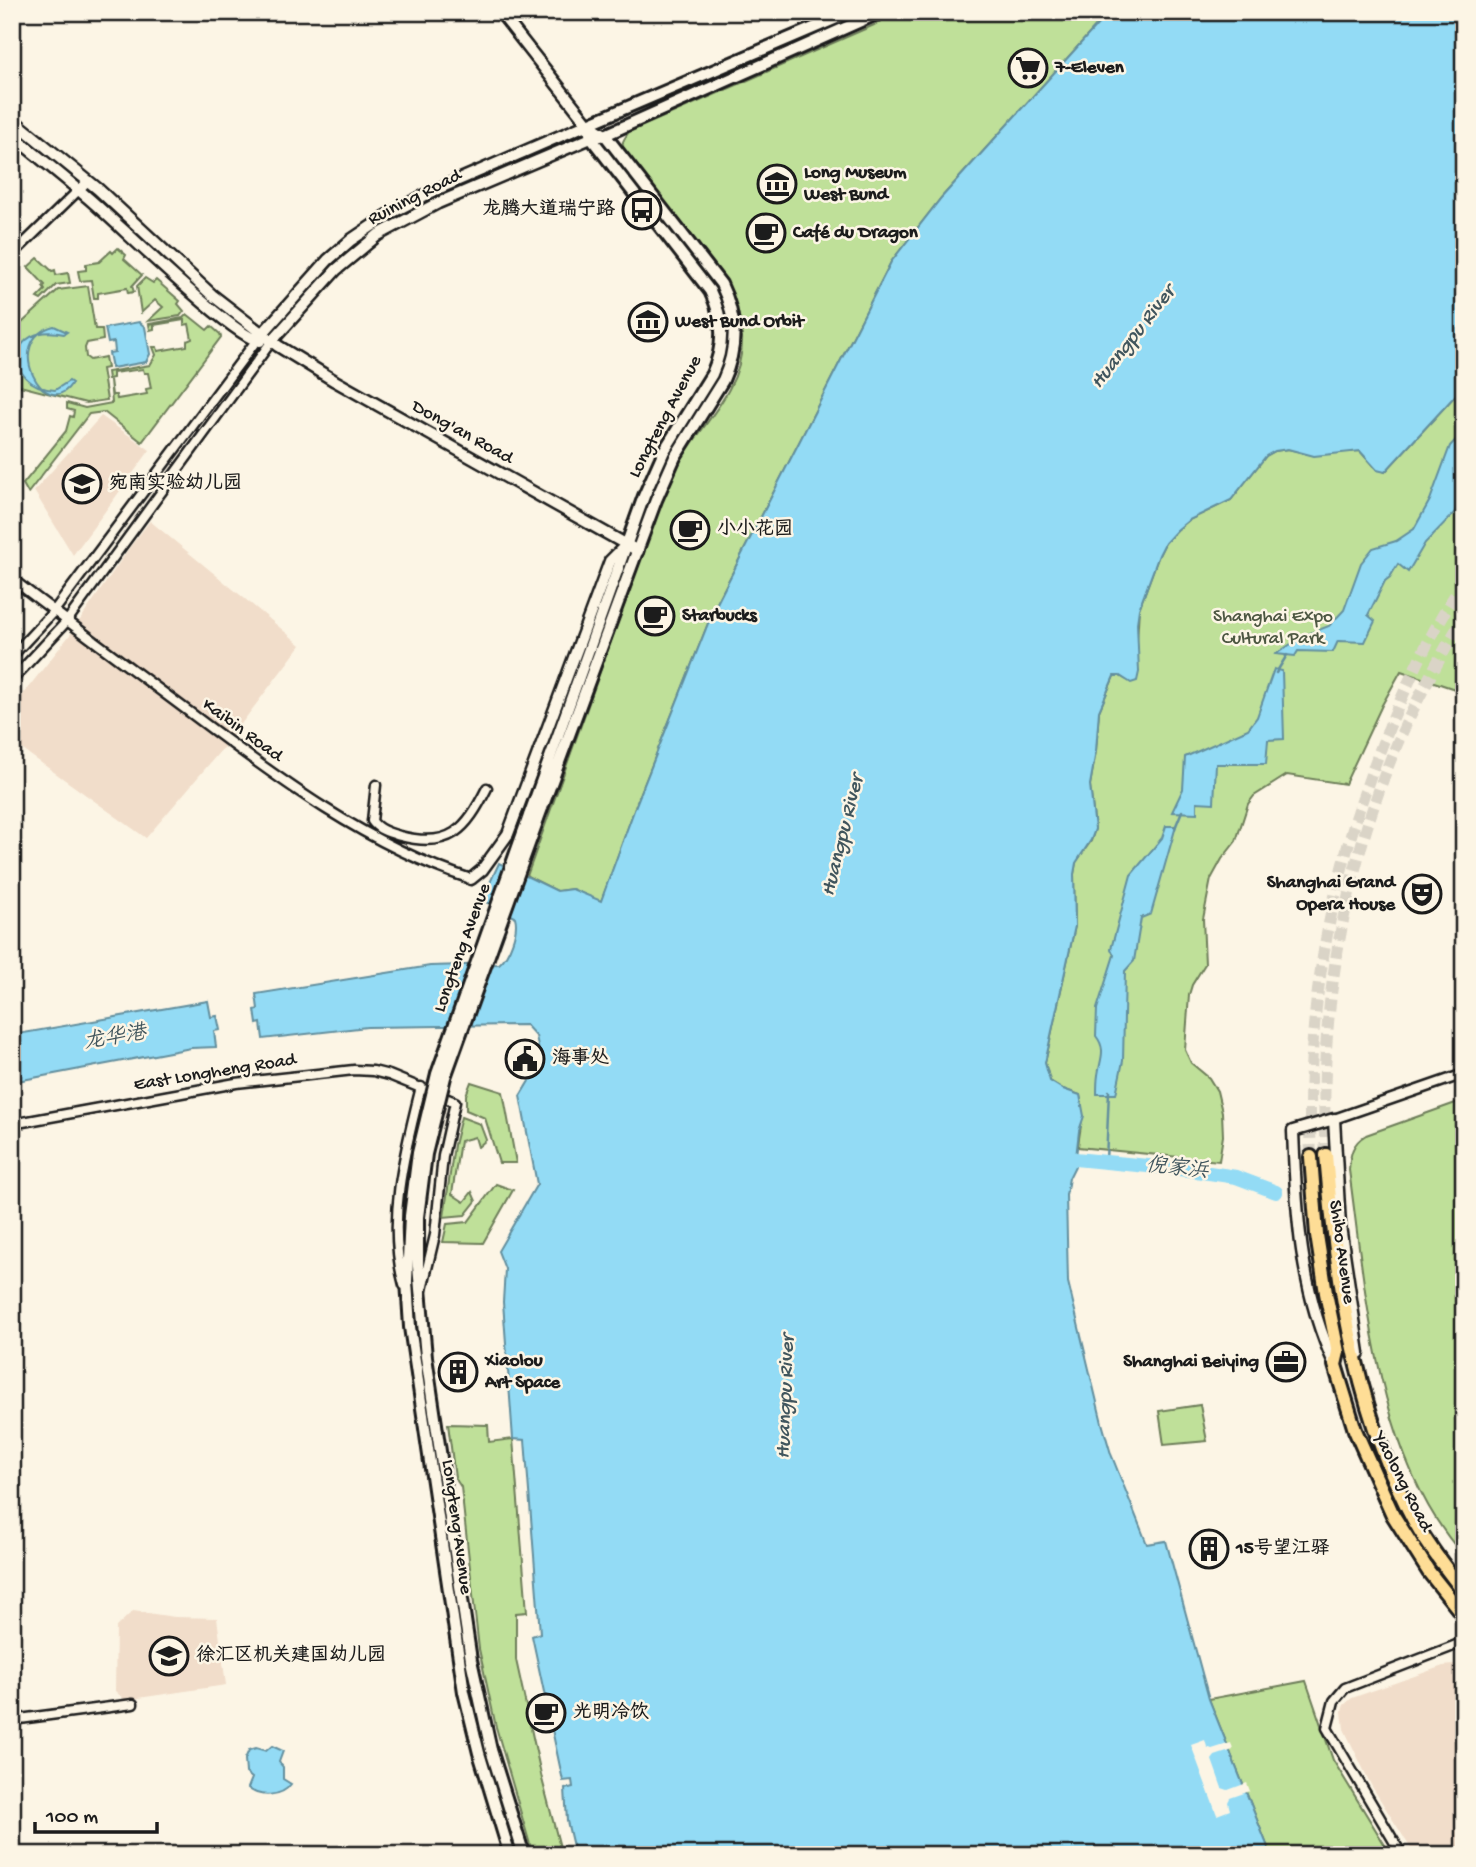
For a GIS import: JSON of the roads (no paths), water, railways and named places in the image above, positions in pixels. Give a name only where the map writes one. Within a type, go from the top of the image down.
[{"type":"main road","name":"Ruining Road","points":[[588,124],[851,12]]},
{"type":"main road","name":"Ruining Road","points":[[606,135],[881,12]]},
{"type":"main road","name":"Longteng Avenue","points":[[579,692],[625,545],[664,451],[712,374],[720,351],[722,328],[716,303],[702,279],[591,138],[588,124]]},
{"type":"main road","name":"Longteng Avenue","points":[[510,1855],[479,1753],[458,1662],[414,1358],[408,1297],[418,1153],[437,1074],[579,692],[675,457],[729,367],[734,327],[728,299],[713,272],[606,135]]},
{"type":"main road","name":"Shibo Avenue","points":[[1326,1155],[1335,1251],[1353,1347]]},
{"type":"main road","name":"Shibo Avenue","points":[[1311,1157],[1317,1235],[1337,1358]]},
{"type":"main road","name":"Longteng Avenue","points":[[414,1216],[426,1357],[471,1660],[491,1750],[524,1855]]},
{"type":"main road","name":"Yaolong Road","points":[[1353,1347],[1383,1454],[1408,1509],[1464,1592]]},
{"type":"main road","name":"Yaolong Road","points":[[1337,1358],[1355,1430],[1394,1515],[1429,1572],[1464,1616]]},
{"type":"street","points":[[500,12],[588,124],[606,135]]},
{"type":"street","name":"Dong'an Road","points":[[12,119],[88,181],[258,338]]},
{"type":"street","name":"Ruining Road","points":[[12,656],[54,611],[258,338],[328,260],[391,212],[588,124]]},
{"type":"street","name":"Dong'an Road","points":[[12,135],[80,191],[209,307],[258,338],[271,342],[335,381],[638,551]]},
{"type":"street","name":"Ruining Road","points":[[12,680],[67,621],[271,342],[336,270],[378,235],[438,203],[591,138],[606,135]]},
{"type":"street","points":[[12,255],[88,181]]},
{"type":"street","points":[[471,879],[482,870],[508,834],[610,561],[625,545]]},
{"type":"street","name":"Kaibin Road","points":[[12,579],[268,771],[326,811],[394,846],[471,879]]},
{"type":"street","points":[[376,785],[372,821],[374,825],[401,836],[422,839],[439,839],[458,830],[472,817],[487,788]]},
{"type":"street","name":"East Longheng Road","points":[[12,1124],[215,1087],[354,1070],[381,1073],[421,1087],[455,1102],[441,1167],[435,1235],[421,1296]]},
{"type":"street","points":[[1337,1358],[1322,1338],[1308,1286],[1296,1198],[1293,1131],[1464,1073]]},
{"type":"street","points":[[408,1297],[400,1265],[397,1223],[407,1150],[421,1087]]},
{"type":"street","points":[[1334,1119],[1340,1226],[1362,1385]]},
{"type":"street","points":[[1402,1855],[1327,1728],[1334,1701],[1345,1688],[1464,1642]]},
{"type":"street","points":[[12,1720],[133,1704]]},
{"type":"water","name":"Huangpu River","points":[[1109,12],[1464,12],[1464,386],[1385,472],[1377,470],[1360,451],[1314,456],[1288,449],[1275,451],[1266,456],[1231,500],[1189,520],[1165,543],[1139,609],[1137,681],[1131,683],[1120,676],[1114,676],[1099,711],[1090,785],[1095,829],[1076,863],[1075,926],[1045,1063],[1050,1081],[1080,1095],[1084,1116],[1079,1131],[1075,1166],[1069,1178],[1066,1195],[1068,1282],[1102,1423],[1111,1454],[1147,1544],[1166,1541],[1209,1699],[1271,1855],[575,1855],[567,1821],[565,1789],[573,1787],[572,1780],[563,1781],[532,1636],[540,1633],[525,1440],[513,1439],[503,1302],[505,1269],[498,1251],[537,1184],[520,1096],[541,1061],[536,1036],[526,1025],[367,1027],[263,1039],[261,1023],[257,1024],[256,994],[430,966],[499,964],[512,942],[516,929],[515,917],[482,900],[499,863],[557,891],[572,889],[601,901],[713,611],[891,262],[941,198]]},
{"type":"water","points":[[139,322],[145,327],[150,354],[146,362],[112,368],[109,353],[115,352],[114,342],[108,343],[105,328]]},
{"type":"water","points":[[54,326],[67,332],[45,332],[38,335]]},
{"type":"water","points":[[38,335],[30,347],[29,361],[40,386],[25,377],[19,367],[18,355],[22,345]]},
{"type":"water","points":[[69,381],[72,383],[62,393],[51,393],[40,386],[55,390]]},
{"type":"water","points":[[1464,431],[1464,488],[1455,512],[1425,543],[1408,572],[1398,564],[1385,581],[1368,615],[1375,621],[1365,642],[1338,641],[1333,652],[1298,651],[1295,656],[1276,654],[1303,636],[1329,626],[1344,610],[1361,563],[1373,548],[1396,541],[1414,529],[1430,500],[1450,446]]},
{"type":"water","points":[[1274,669],[1282,671],[1284,739],[1268,740],[1266,764],[1216,764],[1214,803],[1197,802],[1197,813],[1172,812],[1183,789],[1185,757],[1248,729],[1257,717]]},
{"type":"water","points":[[1166,826],[1176,826],[1151,914],[1141,918],[1134,961],[1125,971],[1123,1061],[1116,1094],[1097,1094],[1102,1050],[1096,1036],[1097,1009],[1114,955],[1111,949],[1131,875],[1162,838]]},
{"type":"water","name":"龙华港","points":[[208,1001],[211,1017],[217,1016],[220,1030],[214,1031],[216,1047],[191,1048],[12,1082],[12,1035]]},
{"type":"water","points":[[272,1746],[283,1751],[279,1762],[283,1767],[283,1779],[291,1784],[282,1792],[264,1795],[248,1788],[252,1778],[246,1773],[245,1759],[249,1750],[256,1748],[266,1751]]},
{"type":"waterway","points":[[1276,673],[1287,655]]},
{"type":"waterway","points":[[1175,828],[1182,811]]},
{"type":"waterway","points":[[1106,1161],[1109,1091]]},
{"type":"waterway","name":"倪家浜","points":[[1075,1159],[1236,1177],[1276,1192]]},
{"type":"tunnel","points":[[1311,1157],[1310,1100],[1318,988],[1339,878],[1354,824],[1393,718],[1425,648],[1464,582]]},
{"type":"tunnel","points":[[1326,1155],[1324,1107],[1329,1010],[1344,914],[1356,866],[1385,774],[1402,734],[1431,674],[1464,617]]},
{"type":"place","name":"7-Eleven","points":[[1028,68]]},
{"type":"place","name":"Long Museum West Bund","points":[[777,184]]},
{"type":"place","name":"龙腾大道瑞宁路","points":[[642,210]]},
{"type":"place","name":"Café du Dragon","points":[[766,233]]},
{"type":"place","name":"West Bund Orbit","points":[[648,322]]},
{"type":"place","name":"宛南实验幼儿园","points":[[82,484]]},
{"type":"place","name":"小小花园","points":[[690,530]]},
{"type":"place","name":"Starbucks","points":[[655,616]]},
{"type":"place","name":"Shanghai Grand Opera House","points":[[1422,894]]},
{"type":"place","name":"海事处","points":[[525,1059]]},
{"type":"place","name":"Shanghai Beiying","points":[[1286,1362]]},
{"type":"place","name":"Xiaolou Art Space","points":[[458,1372]]},
{"type":"place","name":"15号望江驿","points":[[1209,1549]]},
{"type":"place","name":"徐汇区机关建国幼儿园","points":[[169,1656]]},
{"type":"place","name":"光明冷饮","points":[[546,1713]]},
{"type":"park label","name":"Shanghai Expo Cultural Park","points":[[1273,628]]}]
